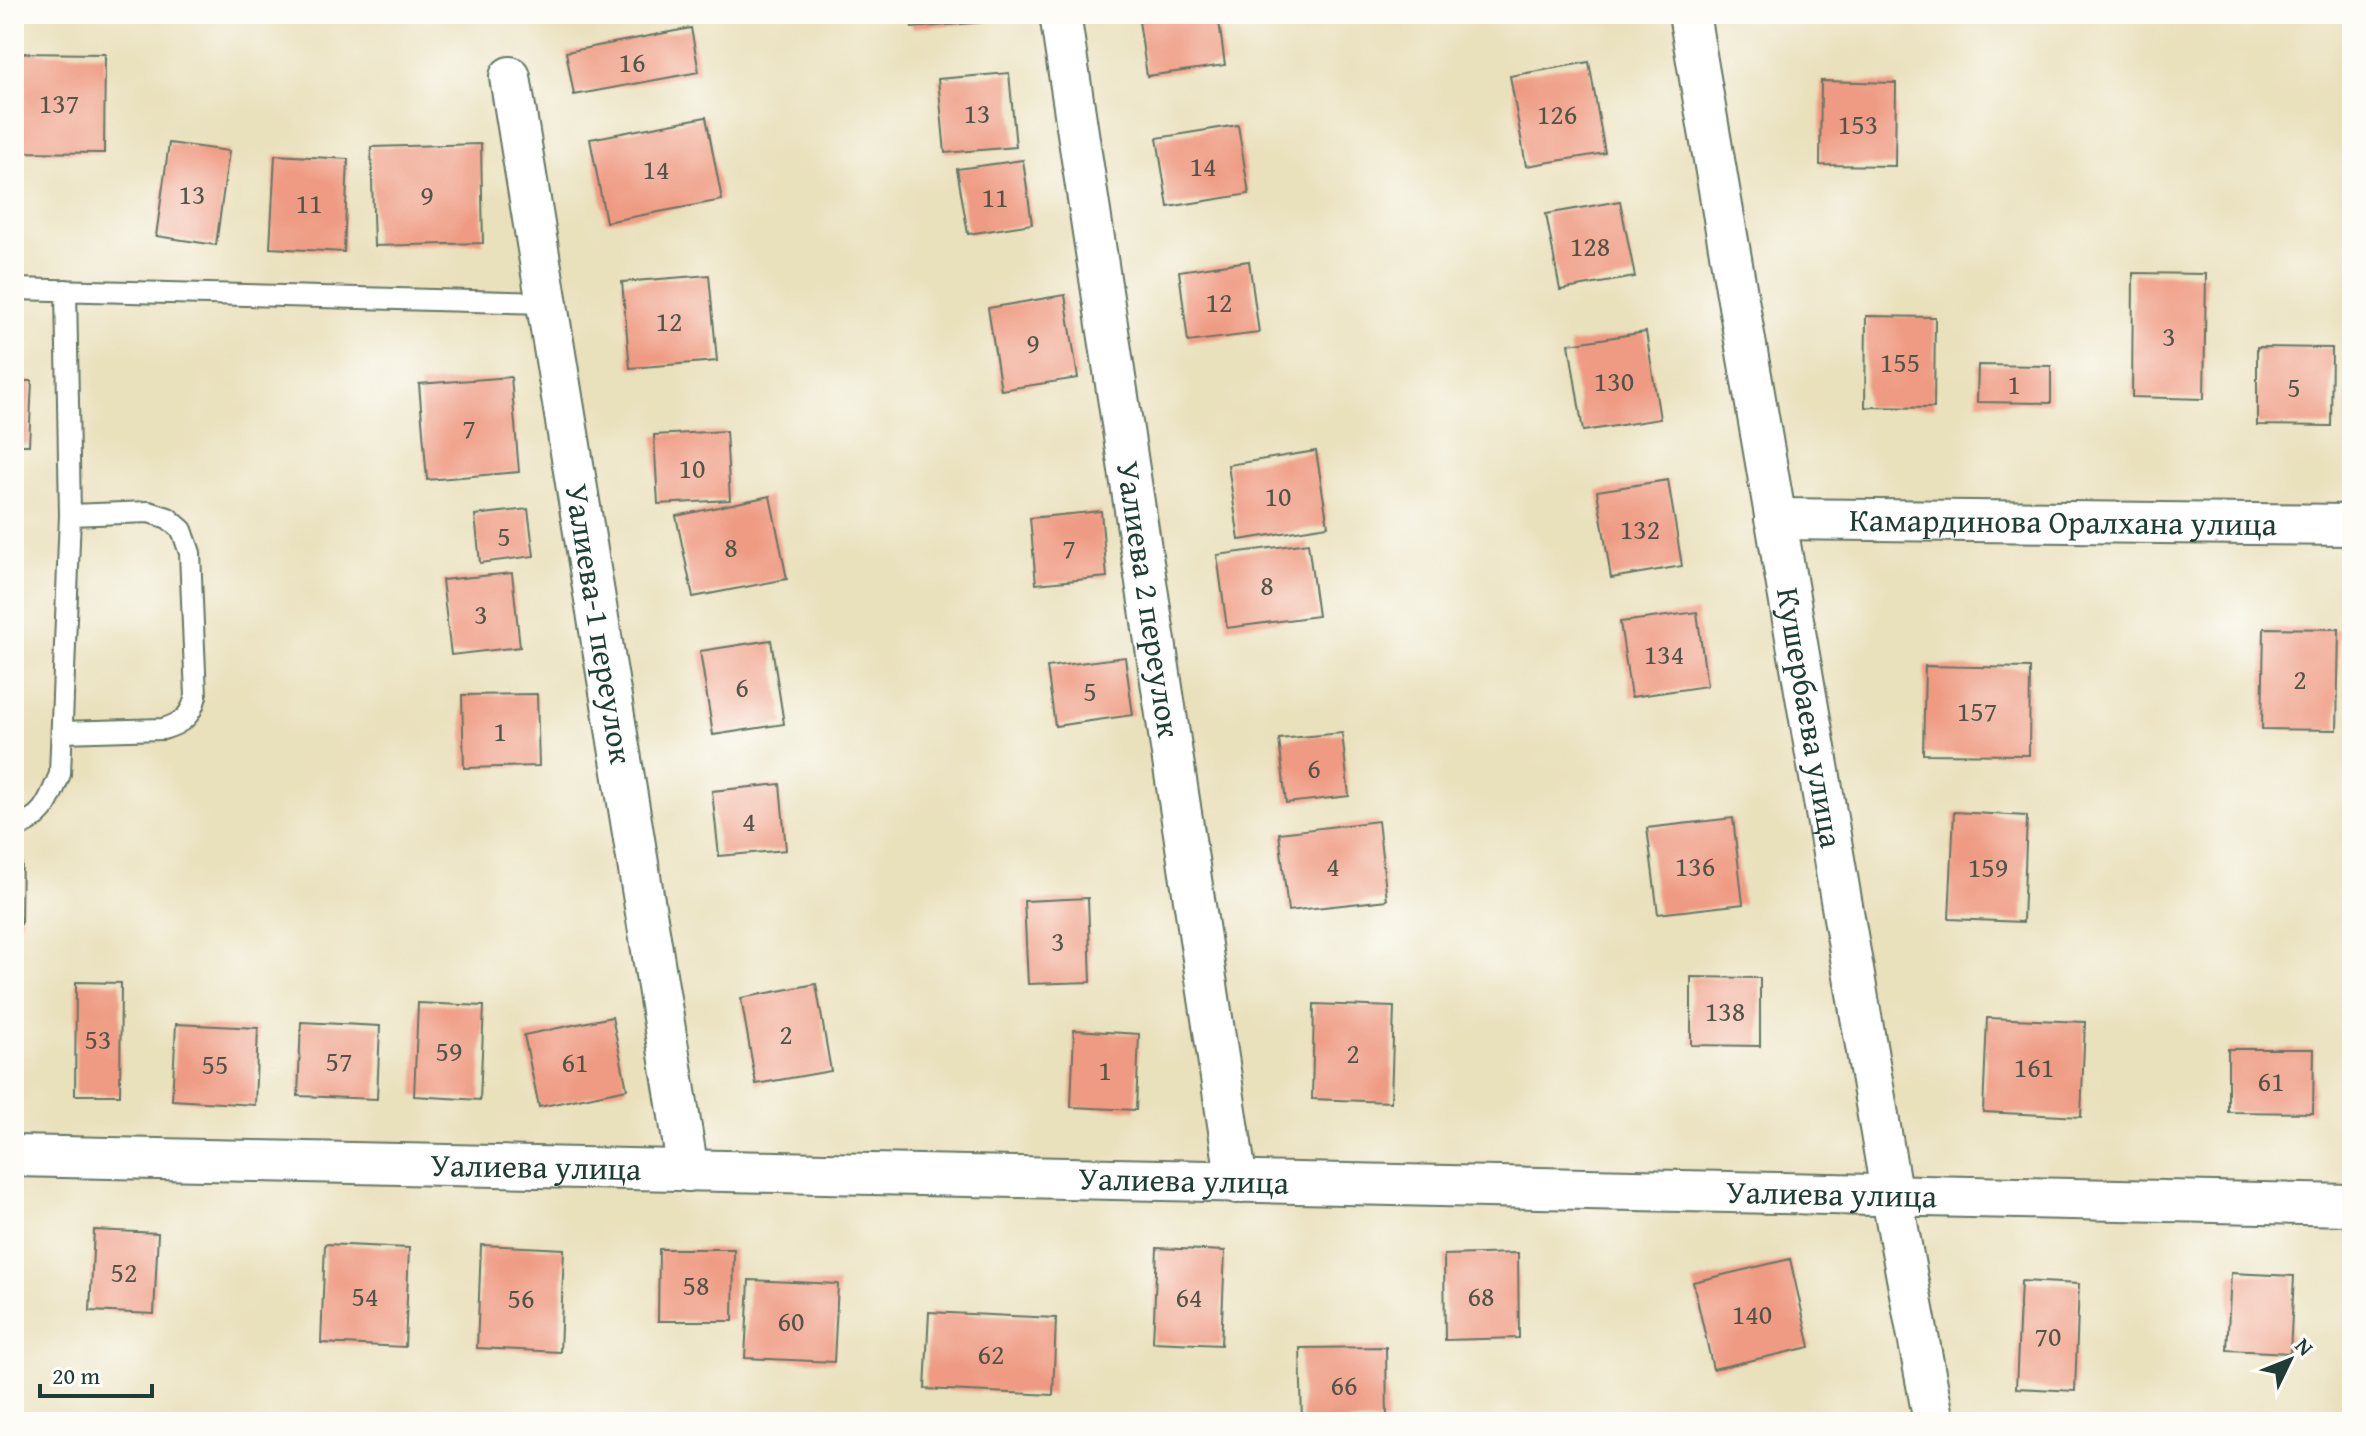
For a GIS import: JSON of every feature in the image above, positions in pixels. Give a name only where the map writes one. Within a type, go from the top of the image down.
[{"type":"street","name":"Уалиева 2 переулок","points":[[1060,14],[1237,1183]]},
{"type":"street","name":"Кушербаева улица","points":[[1689,14],[1892,1197],[1934,1422]]},
{"type":"street","name":"Уалиева-1 переулок","points":[[510,77],[688,1171]]},
{"type":"street","name":"Камардинова Оралхана улица","points":[[1775,519],[2352,525]]},
{"type":"street","name":"Уалиева улица","points":[[14,1156],[2352,1205]]},
{"type":"lane","points":[[14,289],[546,303]]},
{"type":"lane","points":[[14,829],[34,821],[49,800],[60,774],[70,515],[66,290]]},
{"type":"lane","points":[[62,732],[163,729],[179,724],[192,713],[196,696],[190,553],[182,530],[168,518],[149,512],[70,515]]},
{"type":"building","points":[[911,14],[984,14],[985,22],[912,28]]},
{"type":"building","points":[[1138,14],[1218,14],[1225,65],[1147,76]]},
{"type":"building","points":[[691,28],[699,72],[574,95],[566,52]]},
{"type":"building","points":[[14,53],[105,54],[104,153],[14,152]]},
{"type":"building","points":[[1589,62],[1605,153],[1526,166],[1510,76]]},
{"type":"building","points":[[1009,73],[1016,147],[945,153],[938,79]]},
{"type":"building","points":[[1821,81],[1896,83],[1895,166],[1820,165]]},
{"type":"building","points":[[706,117],[722,200],[606,222],[590,139]]},
{"type":"building","points":[[1238,125],[1249,194],[1168,207],[1157,138]]},
{"type":"building","points":[[169,143],[229,151],[216,245],[156,236]]},
{"type":"building","points":[[481,144],[483,243],[374,246],[371,147]]},
{"type":"building","points":[[275,155],[348,159],[344,252],[270,248]]},
{"type":"building","points":[[1023,160],[1032,224],[968,234],[957,169]]},
{"type":"building","points":[[1620,201],[1635,277],[1560,290],[1546,214]]},
{"type":"building","points":[[1249,261],[1259,333],[1188,342],[1179,271]]},
{"type":"building","points":[[2133,273],[2206,274],[2204,399],[2132,397]]},
{"type":"building","points":[[709,275],[717,361],[630,368],[622,282]]},
{"type":"building","points":[[1065,295],[1078,378],[1001,390],[988,308]]},
{"type":"building","points":[[1866,316],[1935,317],[1934,408],[1865,407]]},
{"type":"building","points":[[1646,332],[1660,419],[1583,431],[1569,344]]},
{"type":"building","points":[[2257,347],[2332,348],[2331,426],[2257,425]]},
{"type":"building","points":[[2348,355],[2352,355],[2352,426],[2347,426]]},
{"type":"building","points":[[1978,365],[2051,366],[2051,403],[1977,402]]},
{"type":"building","points":[[511,377],[519,472],[427,480],[419,384]]},
{"type":"building","points":[[14,381],[32,381],[29,445],[14,445]]},
{"type":"building","points":[[726,431],[730,500],[658,504],[654,435]]},
{"type":"building","points":[[1316,451],[1328,526],[1239,540],[1228,465]]},
{"type":"building","points":[[1668,480],[1682,566],[1611,578],[1597,491]]},
{"type":"building","points":[[770,496],[787,579],[693,597],[676,516]]},
{"type":"building","points":[[528,509],[534,556],[480,563],[475,515]]},
{"type":"building","points":[[1101,511],[1107,577],[1036,584],[1030,518]]},
{"type":"building","points":[[1308,543],[1318,616],[1227,628],[1217,555]]},
{"type":"building","points":[[512,573],[520,647],[451,655],[442,580]]},
{"type":"building","points":[[1697,612],[1707,686],[1631,697],[1620,622]]},
{"type":"building","points":[[2264,628],[2339,629],[2337,730],[2262,729]]},
{"type":"building","points":[[771,640],[784,724],[713,735],[700,651]]},
{"type":"building","points":[[1125,657],[1133,715],[1055,726],[1047,667]]},
{"type":"building","points":[[1925,666],[2030,668],[2029,755],[1923,754]]},
{"type":"building","points":[[537,694],[539,766],[464,768],[462,695]]},
{"type":"building","points":[[1342,733],[1349,796],[1286,803],[1279,739]]},
{"type":"building","points":[[780,784],[786,850],[719,856],[712,791]]},
{"type":"building","points":[[1954,812],[2027,816],[2023,922],[1949,919]]},
{"type":"building","points":[[1733,818],[1743,904],[1658,914],[1647,828]]},
{"type":"building","points":[[1378,821],[1387,900],[1288,911],[1279,833]]},
{"type":"building","points":[[14,850],[22,851],[21,924],[14,924]]},
{"type":"building","points":[[1088,898],[1091,982],[1028,984],[1024,901]]},
{"type":"building","points":[[1691,977],[1760,978],[1760,1046],[1691,1045]]},
{"type":"building","points":[[76,982],[121,983],[120,1095],[75,1095]]},
{"type":"building","points":[[816,984],[831,1071],[756,1084],[741,998]]},
{"type":"building","points":[[418,1003],[484,1006],[480,1100],[414,1096]]},
{"type":"building","points":[[1314,1004],[1394,1007],[1391,1102],[1312,1099]]},
{"type":"building","points":[[2349,1008],[2352,1008],[2352,1063],[2347,1063]]},
{"type":"building","points":[[612,1017],[627,1089],[539,1107],[524,1035]]},
{"type":"building","points":[[1987,1018],[2085,1022],[2081,1117],[1983,1112]]},
{"type":"building","points":[[301,1022],[380,1026],[377,1099],[298,1096]]},
{"type":"building","points":[[176,1024],[258,1028],[255,1105],[172,1100]]},
{"type":"building","points":[[1074,1030],[1139,1034],[1136,1110],[1071,1107]]},
{"type":"building","points":[[2228,1049],[2314,1049],[2313,1113],[2228,1112]]},
{"type":"building","points":[[94,1230],[158,1233],[154,1314],[90,1311]]},
{"type":"building","points":[[325,1244],[409,1248],[405,1347],[321,1343]]},
{"type":"building","points":[[481,1245],[564,1249],[560,1352],[477,1348]]},
{"type":"building","points":[[1157,1248],[1225,1251],[1221,1345],[1153,1342]]},
{"type":"building","points":[[659,1249],[734,1249],[733,1321],[658,1321]]},
{"type":"building","points":[[1518,1253],[1519,1338],[1445,1340],[1444,1255]]},
{"type":"building","points":[[1790,1259],[1810,1347],[1713,1369],[1693,1282]]},
{"type":"building","points":[[2231,1273],[2294,1276],[2290,1353],[2227,1350]]},
{"type":"building","points":[[749,1280],[838,1284],[834,1362],[745,1358]]},
{"type":"building","points":[[2021,1281],[2079,1284],[2075,1391],[2016,1388]]},
{"type":"building","points":[[929,1312],[1056,1318],[1053,1395],[925,1389]]},
{"type":"building","points":[[1386,1347],[1387,1422],[1302,1422],[1300,1348]]},
{"type":"building","points":[[1774,1413],[1835,1416],[1835,1422],[1774,1422]]}]
